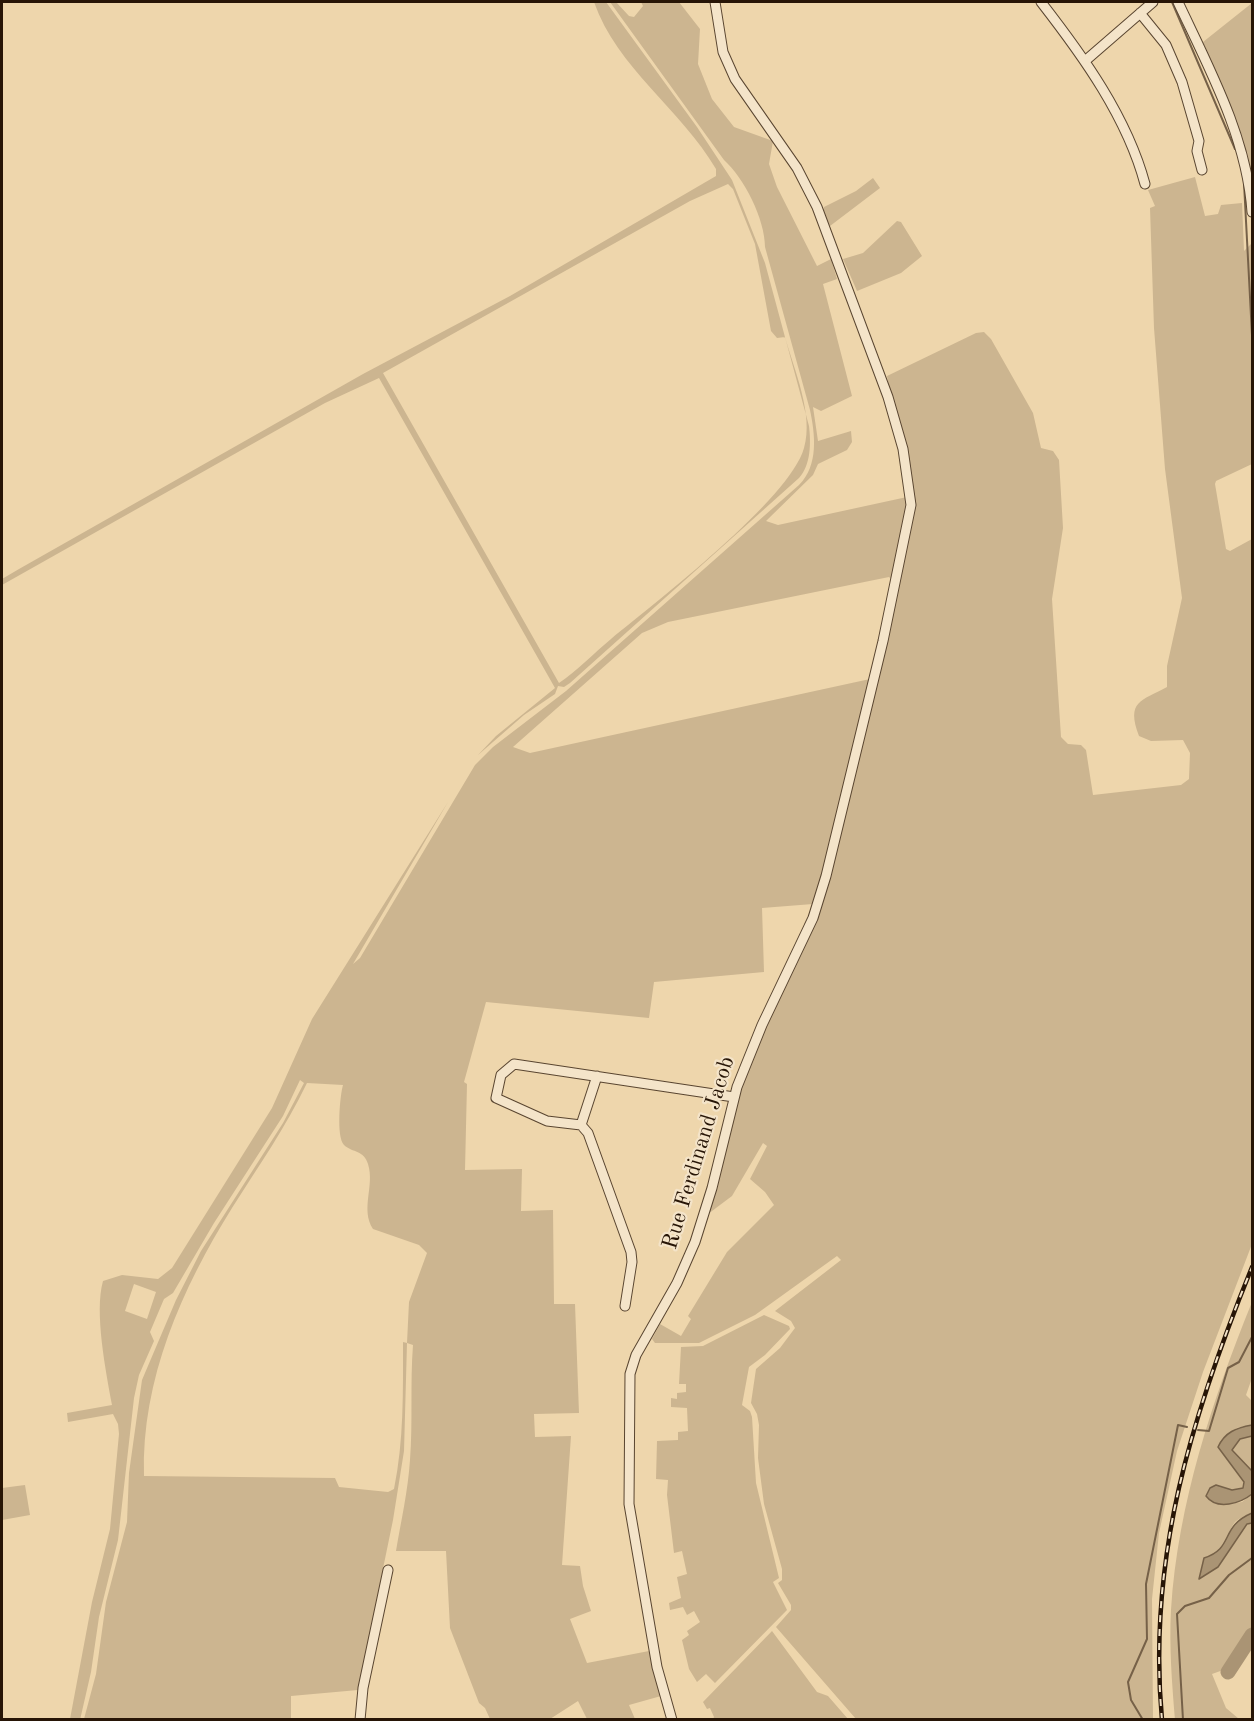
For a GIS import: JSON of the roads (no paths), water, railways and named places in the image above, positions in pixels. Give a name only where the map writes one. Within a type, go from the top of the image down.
[{"type":"street","name":"Rue Ferdinand Jacob","points":[[672,1719],[657,1667],[629,1504],[630,1374],[636,1355],[672,1292],[695,1242],[712,1188],[734,1097],[762,1025],[813,918],[826,876],[883,641],[911,505],[903,449],[888,397],[817,207],[797,168],[735,79],[723,52],[715,2]]},
{"type":"street","points":[[1041,2],[1085,61],[1132,146],[1145,184]]},
{"type":"street","points":[[1085,61],[1153,2]]},
{"type":"street","points":[[1178,2],[1214,79],[1247,167],[1252,212]]},
{"type":"street","points":[[1140,14],[1166,45],[1182,82],[1198,141],[1197,151],[1202,170]]},
{"type":"street","points":[[625,1306],[632,1262],[631,1252],[599,1157],[588,1133],[580,1125],[547,1121],[496,1098],[501,1075],[514,1064],[734,1097]]},
{"type":"street","points":[[580,1125],[597,1076]]},
{"type":"street","points":[[360,1719],[363,1688],[388,1570]]},
{"type":"waterway","points":[[1172,2],[1235,149]]},
{"type":"waterway","points":[[1244,183],[1252,335]]},
{"type":"waterway","points":[[1198,1430],[1209,1431],[1228,1368],[1239,1362],[1252,1337]]},
{"type":"waterway","points":[[1143,1720],[1131,1700],[1128,1682],[1147,1639],[1146,1584],[1178,1425],[1187,1427]]},
{"type":"waterway","points":[[1183,1720],[1177,1614],[1185,1606],[1209,1598],[1229,1575],[1252,1558]]},
{"type":"waterway","points":[[1228,1672],[1252,1635]]},
{"type":"railway","points":[[1162,1720],[1159,1660],[1161,1602],[1168,1544],[1179,1488],[1211,1377],[1252,1267]]}]
